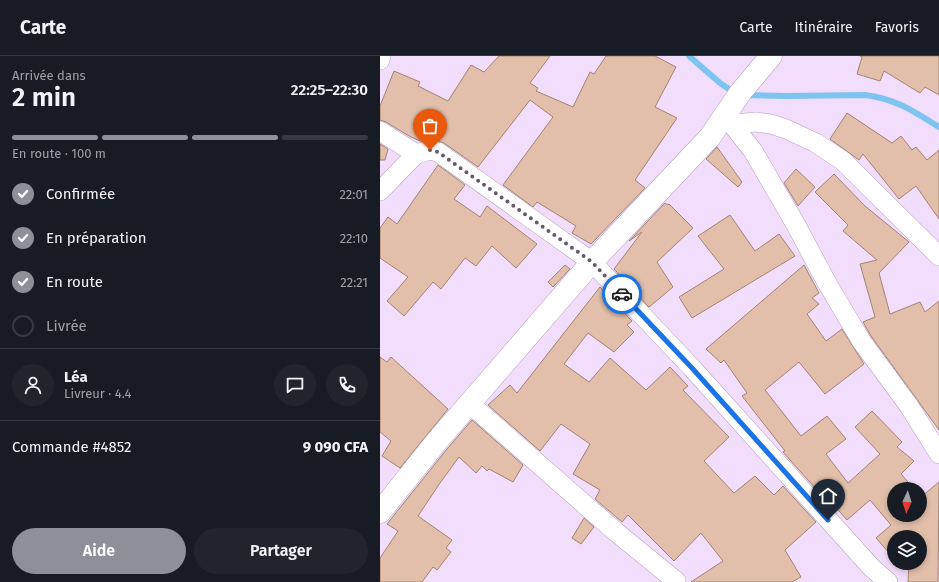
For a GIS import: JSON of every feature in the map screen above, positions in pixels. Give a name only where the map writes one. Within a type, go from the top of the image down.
[{"type":"street","points":[[380,60],[381,56]]},
{"type":"street","points":[[380,512],[437,441],[592,262],[710,137],[729,119],[740,92],[766,62]]},
{"type":"street","points":[[729,119],[771,124],[786,129],[816,143],[843,161],[939,256]]},
{"type":"street","points":[[729,119],[753,150],[796,225],[827,284],[862,342],[909,406],[939,454]]},
{"type":"street","points":[[380,131],[416,154]]},
{"type":"street","points":[[380,191],[416,154],[430,150],[438,152],[592,262],[692,368],[871,567],[888,582]]},
{"type":"street","points":[[470,403],[560,483],[676,581]]},
{"type":"building","points":[[499,56],[550,56],[530,83],[538,88],[536,91],[573,107],[590,72],[594,74],[606,56],[655,56],[676,67],[655,107],[677,118],[635,180],[645,188],[591,244],[572,233],[576,226],[537,202],[533,207],[503,185],[553,117],[530,100],[478,167],[444,143],[432,139],[420,141],[380,120],[380,106],[394,71],[420,82],[418,86],[448,101],[471,65],[484,72]]},
{"type":"building","points":[[860,56],[939,56],[939,95],[925,87],[920,93],[884,71],[880,81],[857,74],[862,57]]},
{"type":"building","points":[[847,113],[892,143],[901,136],[912,150],[916,147],[927,160],[939,150],[939,219],[916,186],[899,199],[863,154],[859,160],[830,139]]},
{"type":"building","points":[[380,144],[388,149],[385,160],[380,160]]},
{"type":"building","points":[[717,147],[742,182],[738,187],[706,159]]},
{"type":"building","points":[[438,165],[465,185],[454,199],[480,217],[487,206],[537,244],[516,268],[492,246],[476,266],[465,258],[441,289],[433,282],[404,316],[387,301],[408,277],[380,258],[380,228],[388,217],[397,224]]},
{"type":"building","points":[[796,169],[815,187],[798,206],[784,183]]},
{"type":"building","points":[[834,174],[865,206],[909,242],[879,273],[890,314],[920,302],[925,312],[939,301],[939,430],[871,336],[863,322],[875,317],[860,264],[877,260],[843,231],[848,225],[815,192]]},
{"type":"building","points":[[665,203],[668,205],[669,204],[693,228],[657,262],[673,287],[649,307],[614,269],[642,232],[629,241]]},
{"type":"building","points":[[730,215],[755,251],[779,234],[795,256],[692,318],[679,297],[724,269],[698,236]]},
{"type":"building","points":[[565,265],[570,269],[553,287],[548,282]]},
{"type":"building","points":[[804,265],[819,293],[812,298],[819,304],[807,314],[826,341],[842,329],[864,364],[825,394],[799,362],[765,390],[801,436],[827,416],[846,439],[826,454],[848,483],[880,454],[855,427],[872,411],[902,442],[897,447],[914,461],[901,474],[908,482],[887,482],[887,520],[870,500],[847,520],[833,504],[831,506],[783,452],[785,451],[742,396],[747,393],[724,360],[721,363],[706,349]]},
{"type":"building","points":[[600,287],[632,321],[627,325],[634,332],[614,352],[588,333],[564,364],[589,382],[610,358],[646,390],[670,367],[688,386],[683,390],[729,437],[704,461],[734,493],[755,476],[774,495],[783,486],[816,522],[785,550],[801,577],[792,582],[691,582],[723,561],[701,533],[674,561],[628,515],[622,522],[595,499],[600,490],[573,474],[590,444],[561,424],[540,451],[488,405],[510,385],[517,393]]},
{"type":"building","points":[[380,357],[387,362],[391,357],[448,409],[400,468],[382,456],[391,441],[380,432]]},
{"type":"building","points":[[472,420],[523,465],[513,482],[489,469],[487,471],[482,466],[476,473],[459,457],[418,516],[452,540],[446,548],[451,552],[437,570],[433,567],[422,582],[380,582],[380,558],[398,531],[387,524]]},
{"type":"building","points":[[939,482],[938,582],[908,582],[909,570],[927,570],[927,530],[887,530],[887,550],[876,538],[891,525],[888,522],[927,522],[927,492]]},
{"type":"building","points":[[584,518],[594,527],[581,544],[572,538]]},
{"type":"waterway","points":[[689,56],[720,83],[735,93]]},
{"type":"waterway","points":[[744,95],[865,95],[886,99],[904,106],[939,127]]},
{"type":"way so far","points":[[430,150],[438,152],[592,262],[622,294]]},
{"type":"route","points":[[622,294],[692,368],[828,520]]}]
